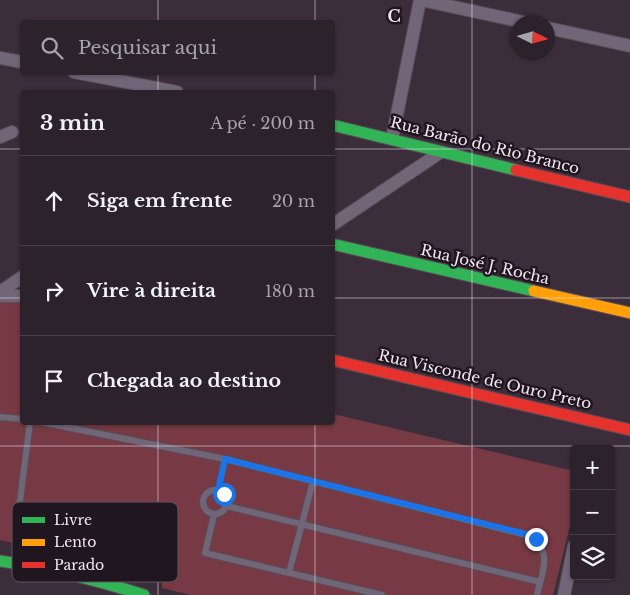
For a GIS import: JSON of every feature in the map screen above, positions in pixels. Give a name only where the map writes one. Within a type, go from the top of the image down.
[{"type":"street","points":[[392,139],[420,0],[510,19]]},
{"type":"street","points":[[555,30],[630,46]]},
{"type":"street","points":[[0,58],[20,62]]},
{"type":"street","points":[[89,75],[167,90]]},
{"type":"street","name":"Rua Barão do Rio Branco","points":[[335,126],[630,197]]},
{"type":"street","points":[[335,223],[441,152]]},
{"type":"street","name":"Rua José J. Rocha","points":[[335,245],[630,313]]},
{"type":"street","points":[[0,292],[20,278]]},
{"type":"street","points":[[0,296],[20,296]]},
{"type":"street","name":"Rua Visconde de Ouro Preto","points":[[335,361],[630,430]]},
{"type":"street","points":[[564,595],[570,566]]},
{"type":"street","points":[[102,582],[144,595]]},
{"type":"lane","points":[[0,416],[20,419]]},
{"type":"lane","points":[[20,502],[30,425]]},
{"type":"lane","points":[[56,425],[225,459],[526,534],[536,539],[542,547],[545,557],[537,595]]},
{"type":"lane","points":[[218,491],[225,459]]},
{"type":"lane","points":[[289,573],[313,481]]},
{"type":"lane","points":[[218,491],[224,494],[227,506],[224,511],[214,515],[207,512],[203,500],[206,494],[218,491]]},
{"type":"lane","points":[[227,506],[540,582]]},
{"type":"lane","points":[[214,515],[205,552],[382,595]]},
{"type":"shaded area","points":[[0,303],[20,303],[20,425],[335,425],[335,414],[570,470],[570,525],[553,595],[191,595],[162,588],[162,582],[178,582],[178,502],[12,502],[12,543],[0,540]]},
{"type":"traffic: fast","points":[[335,126],[516,170]]},
{"type":"traffic: fast","points":[[335,245],[534,291]]},
{"type":"traffic: fast","points":[[0,561],[12,563]]},
{"type":"traffic: fast","points":[[100,582],[144,595]]},
{"type":"traffic: slow","points":[[534,291],[630,313]]},
{"type":"traffic: jam","points":[[516,170],[630,197]]},
{"type":"traffic: jam","points":[[335,361],[630,430]]},
{"type":"route","points":[[224,494],[218,491],[225,459],[526,534],[536,539]]}]
